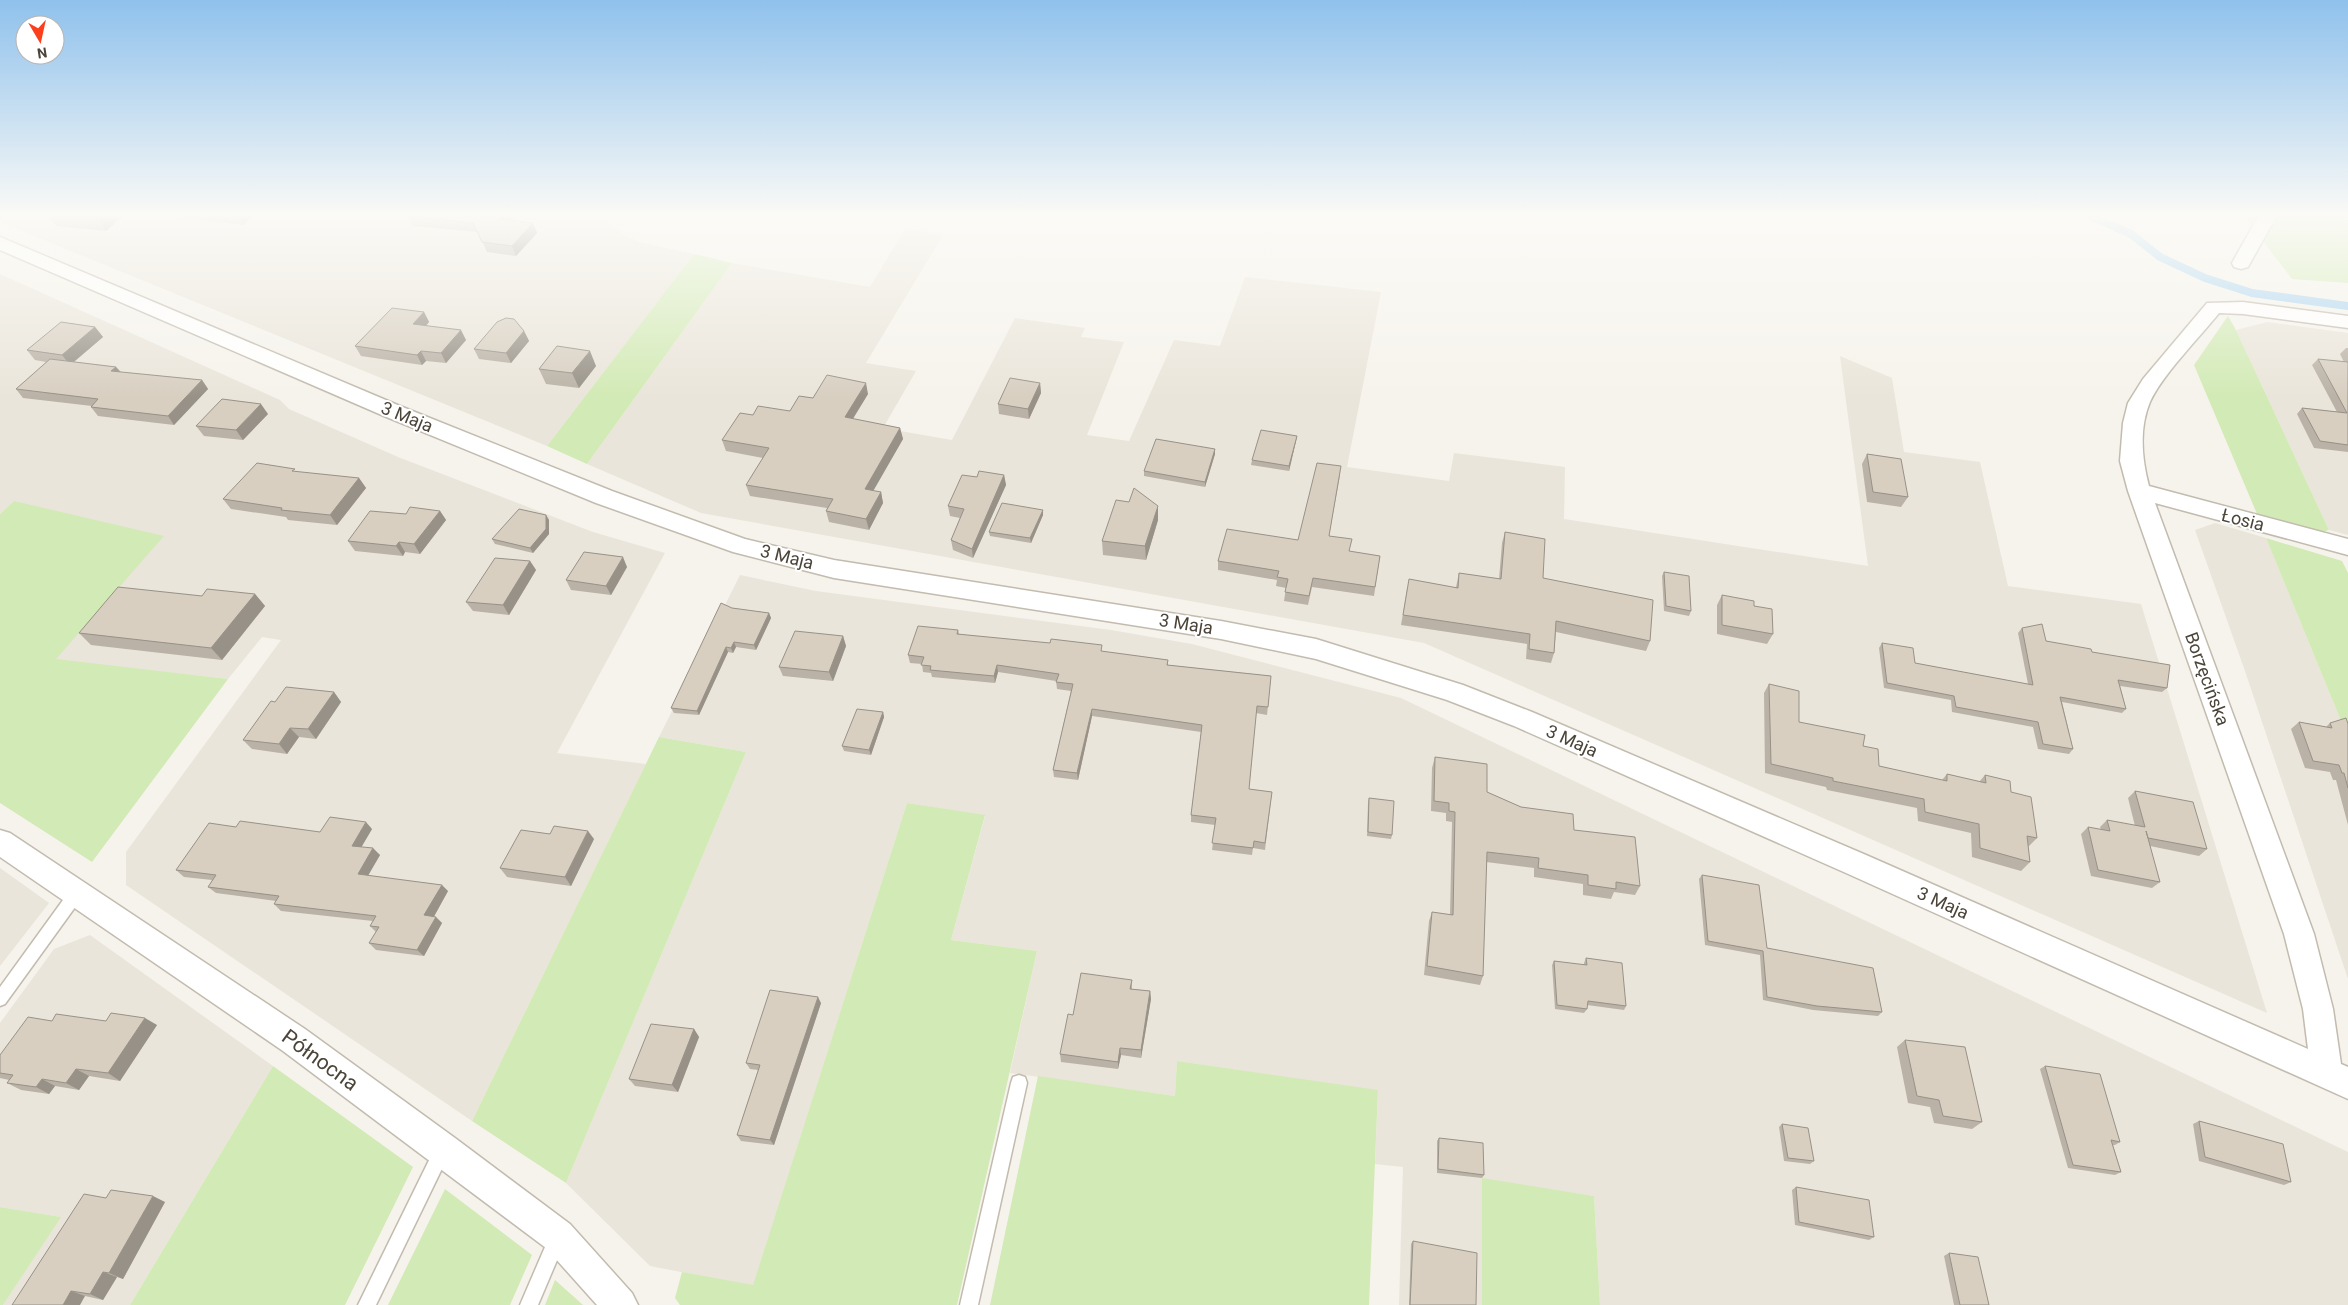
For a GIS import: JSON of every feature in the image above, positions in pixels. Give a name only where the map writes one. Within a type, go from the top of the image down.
[{"type":"street","name":"3 Maja","points":[[77,276],[392,411],[604,497],[741,546],[834,570],[1221,630],[1316,649],[1454,692],[1550,731],[2337,1077]]},
{"type":"street","name":"Borzęcińska","points":[[2337,1077],[2299,934],[2139,491],[2131,461],[2134,423],[2139,403],[2150,384],[2214,307],[2243,308],[2348,322]]},
{"type":"street","name":"Łosia","points":[[2139,491],[2348,547]]},
{"type":"street","name":"Północna","points":[[0,842],[294,1040],[443,1150],[558,1236],[620,1305]]},
{"type":"lane","points":[[0,998],[76,894]]},
{"type":"lane","points":[[969,1305],[1019,1083]]},
{"type":"lane","points":[[367,1305],[443,1150]]},
{"type":"lane","points":[[529,1305],[558,1236]]},
{"type":"shaded area","points":[[0,276],[4,276],[280,400],[289,409],[398,457],[593,532],[665,553],[557,753],[646,764],[472,1121],[126,885],[126,852],[281,640],[262,637],[228,679],[55,660],[14,501],[0,514]]},
{"type":"shaded area","points":[[132,276],[677,276],[547,446]]},
{"type":"shaded area","points":[[723,276],[806,276],[870,287],[877,276],[918,276],[866,363],[916,371],[883,428],[952,440],[1015,318],[1085,328],[1081,337],[1124,342],[1087,435],[1129,441],[1174,340],[1220,346],[1245,277],[1381,292],[1347,467],[1449,481],[1454,453],[1565,467],[1564,519],[1868,566],[1840,356],[1892,378],[1904,452],[1980,462],[2008,586],[2141,604],[2267,1013],[1424,643],[701,513],[587,464]]},
{"type":"shaded area","points":[[2267,322],[2348,333],[2348,535],[2329,530],[2236,330]]},
{"type":"shaded area","points":[[2215,523],[2266,538],[2348,738],[2348,979],[2245,671],[2195,530]]},
{"type":"shaded area","points":[[740,575],[816,591],[1111,630],[1192,644],[1401,698],[2348,1152],[2348,1305],[1600,1305],[1594,1196],[1482,1179],[1482,1305],[1399,1305],[1403,1167],[1375,1164],[1378,1091],[1177,1061],[1175,1096],[1010,1073],[1037,951],[951,940],[985,816],[907,803],[753,1286],[650,1266],[566,1183],[746,752],[659,737]]},
{"type":"shaded area","points":[[0,868],[49,903],[0,966]]},
{"type":"shaded area","points":[[90,935],[273,1066],[130,1305],[3,1305],[60,1217],[0,1207],[0,1023],[54,949]]},
{"type":"green space","points":[[677,276],[723,276],[587,464],[547,446]]},
{"type":"green space","points":[[2290,276],[2348,276],[2348,283],[2292,279]]},
{"type":"green space","points":[[2228,316],[2329,530],[2315,534],[2260,521],[2194,365]]},
{"type":"green space","points":[[14,501],[164,536],[56,659],[228,679],[92,862],[0,803],[0,514]]},
{"type":"green space","points":[[2266,538],[2342,561],[2348,573],[2348,738]]},
{"type":"green space","points":[[659,737],[746,752],[566,1183],[472,1121]]},
{"type":"green space","points":[[907,803],[985,815],[951,940],[1037,951],[957,1305],[680,1305],[675,1298],[682,1272],[753,1285]]},
{"type":"green space","points":[[1177,1061],[1378,1090],[1369,1305],[990,1305],[1038,1076],[1175,1096]]},
{"type":"green space","points":[[273,1066],[413,1167],[345,1305],[130,1305]]},
{"type":"green space","points":[[1482,1178],[1594,1196],[1600,1305],[1482,1305]]},
{"type":"green space","points":[[445,1189],[532,1255],[510,1305],[388,1305]]},
{"type":"green space","points":[[0,1207],[61,1217],[3,1305],[0,1305]]},
{"type":"green space","points":[[555,1280],[583,1305],[545,1305]]},
{"type":"building","points":[[392,308],[424,312],[413,324],[461,330],[441,353],[421,351],[417,355],[355,346]]},
{"type":"building","points":[[506,318],[514,319],[524,331],[506,353],[474,349],[497,322]]},
{"type":"building","points":[[61,322],[95,327],[62,355],[27,350]]},
{"type":"building","points":[[557,346],[590,351],[572,373],[539,369]]},
{"type":"building","points":[[50,359],[116,367],[111,371],[202,380],[168,416],[91,407],[98,399],[16,389]]},
{"type":"building","points":[[2318,359],[2348,362],[2348,445],[2320,441],[2302,408],[2347,413]]},
{"type":"building","points":[[827,375],[866,383],[845,417],[900,428],[865,489],[881,492],[866,519],[826,511],[833,499],[746,485],[769,448],[722,440],[740,413],[753,415],[758,406],[790,411],[799,396],[813,398]]},
{"type":"building","points":[[1010,378],[1040,383],[1028,409],[998,404]]},
{"type":"building","points":[[222,399],[261,404],[236,430],[196,426]]},
{"type":"building","points":[[1261,430],[1297,436],[1289,466],[1252,460]]},
{"type":"building","points":[[1156,439],[1215,449],[1205,482],[1144,471]]},
{"type":"building","points":[[1867,454],[1901,459],[1908,497],[1873,492]]},
{"type":"building","points":[[257,463],[295,469],[292,471],[359,478],[330,515],[281,510],[282,508],[223,499]]},
{"type":"building","points":[[1317,463],[1341,466],[1329,536],[1352,539],[1349,551],[1380,556],[1375,587],[1313,578],[1309,596],[1285,592],[1288,579],[1277,577],[1279,571],[1218,561],[1227,529],[1298,540]]},
{"type":"building","points":[[979,471],[1004,475],[972,549],[951,540],[964,509],[948,506],[962,475],[977,477]]},
{"type":"building","points":[[1134,488],[1158,506],[1145,546],[1102,541],[1116,500],[1129,502]]},
{"type":"building","points":[[1002,503],[1043,510],[1030,538],[989,532]]},
{"type":"building","points":[[410,507],[440,511],[414,544],[399,542],[396,546],[348,541],[370,511],[406,514]]},
{"type":"building","points":[[519,509],[546,515],[546,529],[530,548],[492,539]]},
{"type":"building","points":[[1505,532],[1545,539],[1543,578],[1653,600],[1650,641],[1556,621],[1554,653],[1529,649],[1530,634],[1403,615],[1409,579],[1458,588],[1459,573],[1501,579]]},
{"type":"building","points":[[584,552],[623,557],[606,586],[566,580]]},
{"type":"building","points":[[495,558],[530,561],[503,605],[466,602]]},
{"type":"building","points":[[1664,572],[1689,576],[1691,611],[1666,606]]},
{"type":"building","points":[[118,587],[202,596],[207,589],[255,594],[211,648],[79,633]]},
{"type":"building","points":[[1722,595],[1754,601],[1754,606],[1772,609],[1773,634],[1722,625]]},
{"type":"building","points":[[721,603],[732,608],[769,613],[754,645],[734,642],[731,648],[726,647],[697,711],[671,708]]},
{"type":"building","points":[[2042,624],[2046,641],[2091,649],[2092,652],[2170,665],[2167,688],[2118,680],[2126,709],[2060,697],[2073,749],[2043,744],[2038,722],[1956,707],[1954,696],[1887,683],[1882,643],[1913,648],[1915,663],[2033,685],[2022,628]]},
{"type":"building","points":[[918,626],[958,630],[957,634],[1050,643],[1051,639],[1102,645],[1101,651],[1168,660],[1167,665],[1271,676],[1268,707],[1257,706],[1249,789],[1272,792],[1265,843],[1254,841],[1253,848],[1212,843],[1216,818],[1191,815],[1202,725],[1092,709],[1077,773],[1053,770],[1073,684],[1056,682],[1059,674],[997,665],[994,676],[930,670],[931,666],[921,665],[924,657],[908,655]]},
{"type":"building","points":[[795,631],[843,636],[829,672],[779,667]]},
{"type":"building","points":[[1769,684],[1799,691],[1799,722],[1865,735],[1863,746],[1878,749],[1879,766],[1947,781],[1947,774],[1986,783],[1985,775],[2010,781],[2011,792],[2031,797],[2037,838],[2027,836],[2030,862],[1980,848],[1979,824],[1925,812],[1924,799],[1833,781],[1833,778],[1771,764]]},
{"type":"building","points":[[286,687],[334,692],[308,729],[290,728],[279,744],[243,740],[271,701],[275,702]]},
{"type":"building","points":[[857,709],[883,712],[869,750],[842,746]]},
{"type":"building","points":[[2346,718],[2348,724],[2348,788],[2344,773],[2342,773],[2339,765],[2313,761],[2299,722],[2332,728],[2330,723]]},
{"type":"building","points":[[1435,757],[1487,764],[1487,792],[1521,807],[1573,814],[1574,830],[1635,837],[1640,886],[1616,882],[1616,889],[1588,885],[1588,875],[1538,868],[1539,858],[1487,852],[1483,976],[1427,966],[1432,912],[1453,915],[1455,812],[1449,811],[1449,803],[1434,801]]},
{"type":"building","points":[[2135,791],[2193,802],[2207,849],[2148,838],[2146,831],[2160,882],[2098,870],[2088,827],[2110,831],[2107,820],[2145,827]]},
{"type":"building","points":[[1369,798],[1394,801],[1392,835],[1368,832]]},
{"type":"building","points":[[330,817],[366,822],[352,846],[373,848],[358,874],[442,885],[424,915],[436,917],[417,950],[369,943],[379,927],[370,926],[376,916],[274,904],[279,896],[208,887],[216,875],[176,870],[209,823],[236,827],[240,821],[320,832]]},
{"type":"building","points":[[554,826],[588,831],[565,877],[500,868],[521,830],[550,834]]},
{"type":"building","points":[[1702,875],[1759,885],[1767,948],[1873,968],[1882,1012],[1817,1006],[1767,997],[1763,951],[1708,941]]},
{"type":"building","points":[[1586,958],[1622,963],[1626,1006],[1588,1001],[1587,1009],[1557,1005],[1554,961],[1587,965]]},
{"type":"building","points":[[1081,973],[1132,980],[1130,989],[1150,991],[1141,1050],[1120,1048],[1118,1062],[1060,1054],[1068,1014],[1073,1015]]},
{"type":"building","points":[[770,990],[818,997],[770,1140],[737,1135],[760,1065],[746,1063]]},
{"type":"building","points":[[111,1013],[145,1018],[108,1073],[76,1069],[66,1083],[42,1079],[36,1087],[7,1083],[13,1075],[0,1073],[0,1055],[28,1017],[52,1021],[56,1014],[106,1021]]},
{"type":"building","points":[[651,1024],[694,1029],[672,1085],[629,1079]]},
{"type":"building","points":[[1905,1040],[1965,1047],[1982,1122],[1943,1116],[1939,1100],[1917,1096]]},
{"type":"building","points":[[2045,1066],[2100,1074],[2120,1142],[2111,1140],[2121,1172],[2073,1165]]},
{"type":"building","points":[[2199,1121],[2283,1144],[2291,1182],[2205,1157]]},
{"type":"building","points":[[1782,1124],[1808,1128],[1814,1161],[1788,1158]]},
{"type":"building","points":[[1439,1138],[1483,1143],[1484,1175],[1438,1169]]},
{"type":"building","points":[[1796,1187],[1869,1200],[1874,1237],[1799,1222]]},
{"type":"building","points":[[111,1190],[153,1196],[109,1273],[103,1272],[90,1294],[71,1291],[63,1305],[12,1305],[84,1194],[106,1198]]},
{"type":"building","points":[[1413,1241],[1477,1253],[1476,1305],[1410,1305]]},
{"type":"building","points":[[1949,1253],[1978,1257],[1989,1305],[1960,1305]]},
{"type":"waterway","points":[[2200,276],[2252,293],[2348,306]]}]
